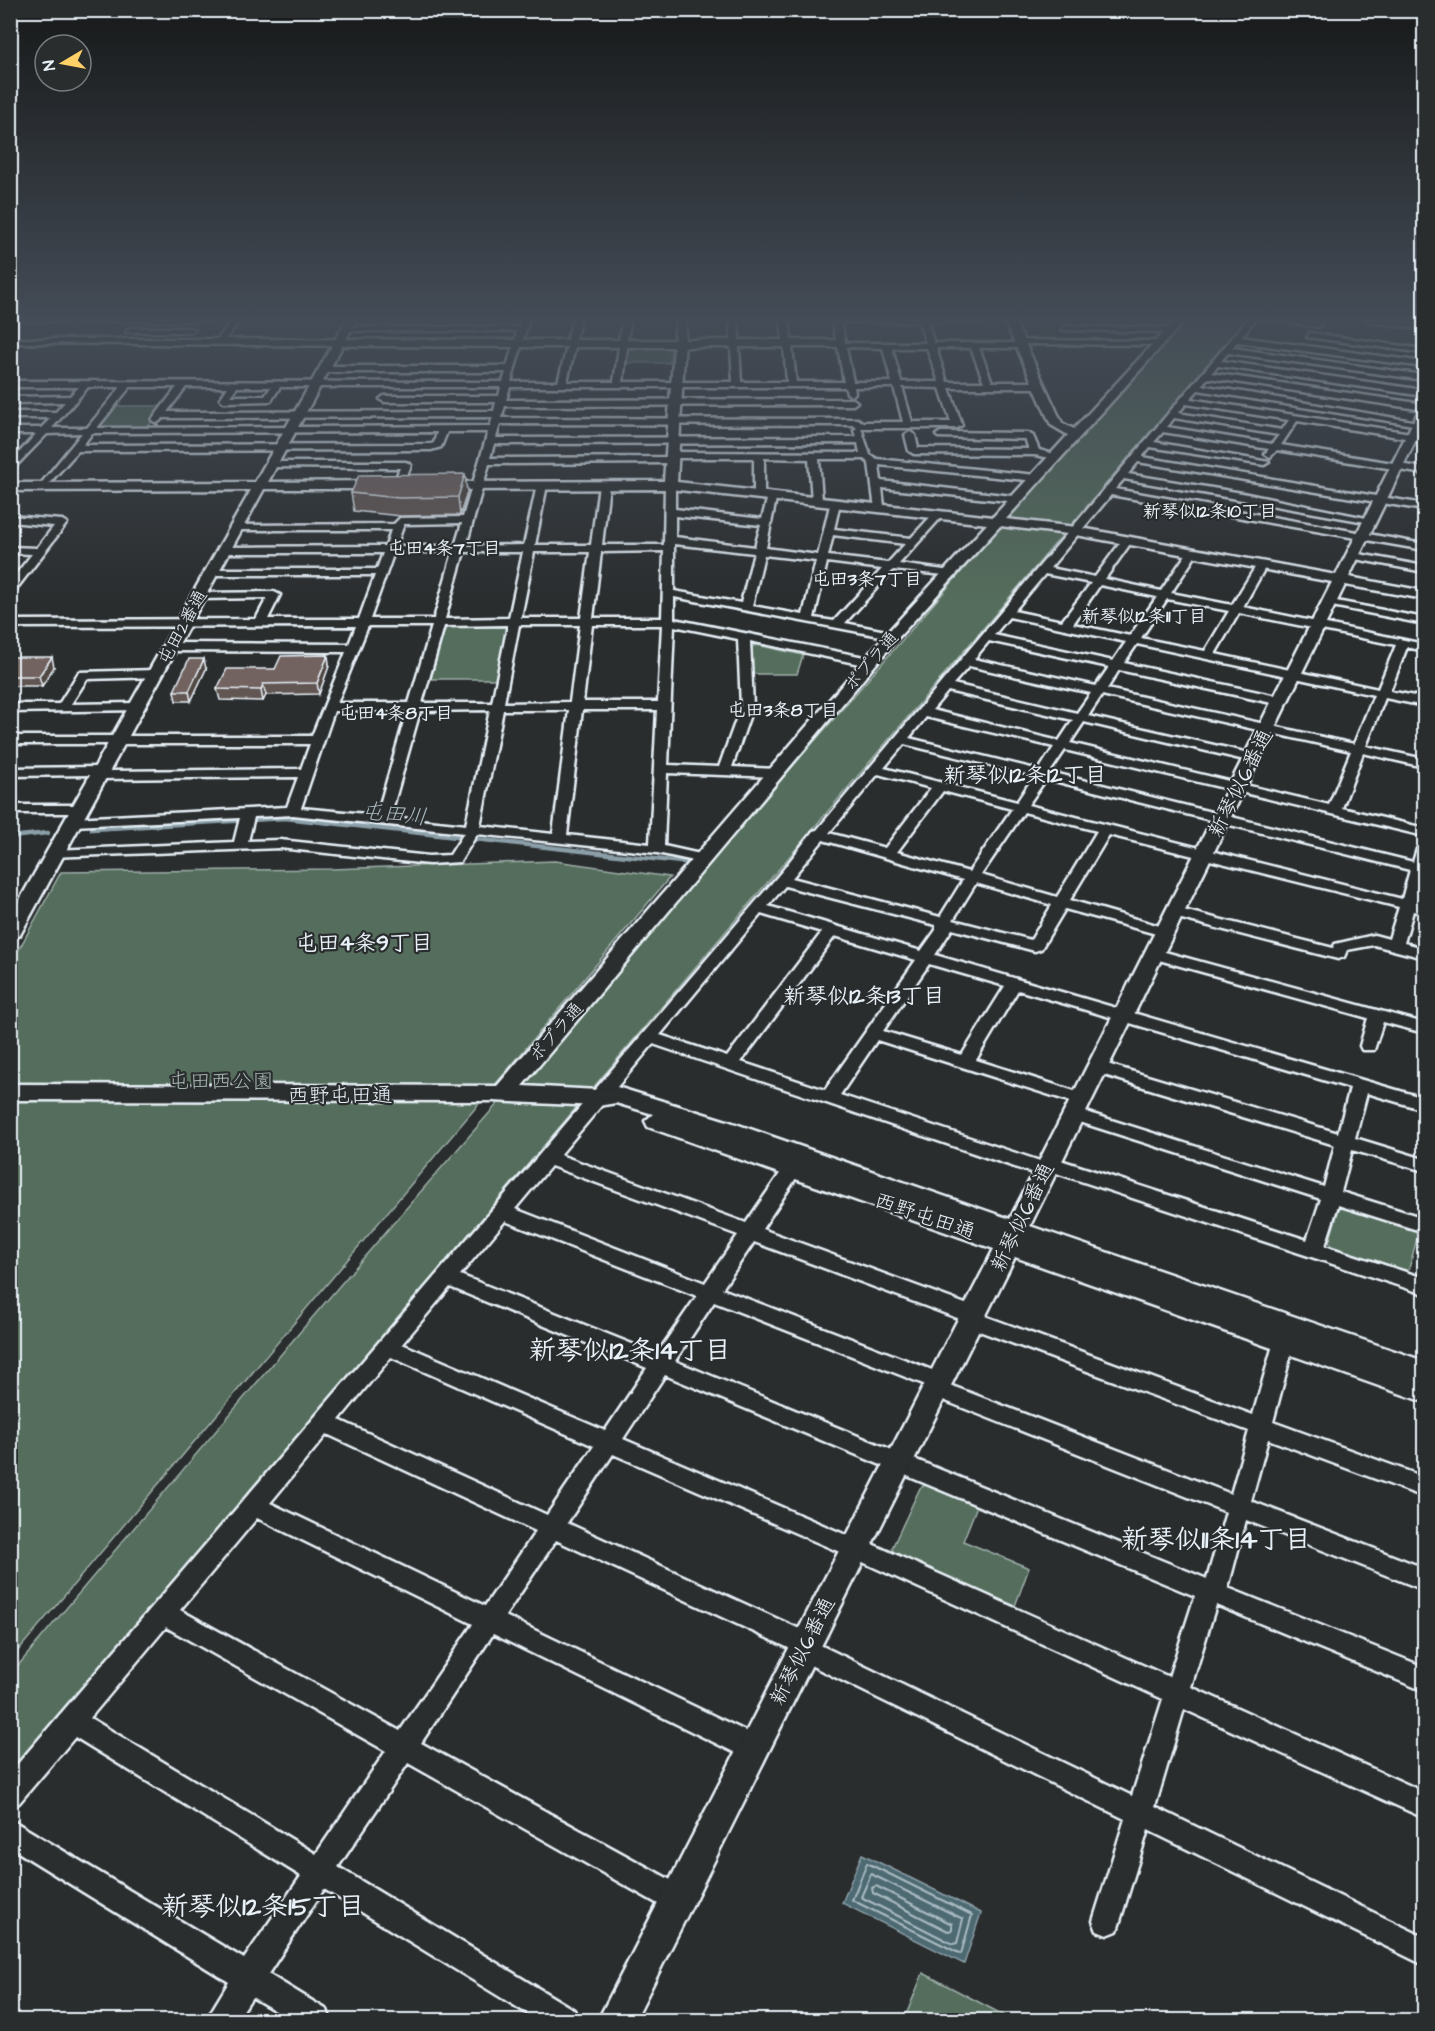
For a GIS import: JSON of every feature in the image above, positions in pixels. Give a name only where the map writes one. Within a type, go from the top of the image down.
[{"type":"street","points":[[44,486],[104,414]]},
{"type":"street","name":"屯田2番通","points":[[10,935],[16,914],[77,816],[299,414]]},
{"type":"street","points":[[150,430],[161,415],[321,414]]},
{"type":"street","points":[[390,429],[398,414]]},
{"type":"street","points":[[413,414],[1028,436],[1035,452]]},
{"type":"street","points":[[475,414],[674,440],[859,430]]},
{"type":"street","points":[[382,821],[497,414]]},
{"type":"street","points":[[10,431],[443,429],[496,418],[546,414]]},
{"type":"street","points":[[657,849],[669,593],[670,485],[675,414]]},
{"type":"street","points":[[856,414],[877,484],[879,507]]},
{"type":"street","points":[[905,414],[914,451],[1035,452],[1056,456]]},
{"type":"street","points":[[909,430],[957,425],[953,414]]},
{"type":"street","points":[[1052,414],[1057,425],[1076,434]]},
{"type":"street","name":"ポプラ通","points":[[501,1095],[704,859],[869,662],[1094,414]]},
{"type":"street","points":[[1267,414],[1419,437]]},
{"type":"street","points":[[1230,513],[1298,414]]},
{"type":"street","points":[[1393,414],[1422,417]]},
{"type":"street","points":[[10,415],[58,415]]},
{"type":"street","points":[[10,469],[58,415]]},
{"type":"street","points":[[10,1794],[1173,415],[1284,433]]},
{"type":"street","name":"新琴似6番通","points":[[616,2020],[1381,500],[1398,467],[1419,437],[1422,417]]},
{"type":"street","points":[[76,448],[414,447],[438,445],[443,429]]},
{"type":"street","points":[[1161,429],[1425,471]]},
{"type":"street","points":[[1148,444],[1264,462]]},
{"type":"street","points":[[409,486],[406,465],[414,447]]},
{"type":"street","points":[[10,448],[28,448]]},
{"type":"street","points":[[746,606],[766,523],[766,495],[759,456]]},
{"type":"street","points":[[484,461],[814,456],[870,459],[1036,478]]},
{"type":"street","points":[[814,456],[817,501]]},
{"type":"street","points":[[1135,459],[1425,507]]},
{"type":"street","points":[[271,465],[406,465]]},
{"type":"street","points":[[1121,476],[1371,520]]},
{"type":"street","points":[[877,484],[1017,499]]},
{"type":"street","points":[[55,854],[280,844],[429,860],[455,859],[469,836],[542,485]]},
{"type":"street","points":[[559,840],[604,485]]},
{"type":"street","points":[[10,486],[670,485],[1076,531],[1425,595]]},
{"type":"street","points":[[1108,491],[1425,547]]},
{"type":"street","points":[[807,620],[835,503]]},
{"type":"street","points":[[670,512],[766,523]]},
{"type":"street","points":[[837,626],[939,514]]},
{"type":"street","points":[[10,519],[37,523],[62,523],[10,590]]},
{"type":"street","points":[[293,812],[329,707],[354,648],[400,521],[468,520]]},
{"type":"street","points":[[237,528],[398,527]]},
{"type":"street","points":[[828,531],[914,542]]},
{"type":"street","points":[[1065,626],[1127,541]]},
{"type":"street","points":[[224,550],[596,548],[669,544],[759,550],[951,574]]},
{"type":"street","points":[[10,550],[40,551]]},
{"type":"street","points":[[829,1097],[944,930],[944,923],[972,878],[1136,641],[1193,552]]},
{"type":"street","points":[[1354,556],[1425,569]]},
{"type":"street","points":[[1208,656],[1261,566]]},
{"type":"street","points":[[1042,570],[1425,647]]},
{"type":"street","points":[[212,572],[381,572]]},
{"type":"street","points":[[669,593],[746,606],[892,636]]},
{"type":"street","points":[[199,596],[274,595],[261,622]]},
{"type":"street","points":[[1330,603],[1425,621]]},
{"type":"street","points":[[1006,613],[1425,702]]},
{"type":"street","points":[[10,624],[668,621],[869,662]]},
{"type":"street","points":[[986,637],[1281,701]]},
{"type":"street","points":[[725,769],[747,706],[744,638]]},
{"type":"street","points":[[1334,810],[1403,643]]},
{"type":"street","points":[[170,647],[354,648]]},
{"type":"street","points":[[965,661],[1425,763]]},
{"type":"street","points":[[63,707],[83,675],[156,674]]},
{"type":"street","points":[[944,686],[1253,758]]},
{"type":"street","points":[[329,707],[663,706]]},
{"type":"street","points":[[10,708],[137,707]]},
{"type":"street","points":[[922,712],[1425,832]]},
{"type":"street","points":[[899,739],[1421,868]]},
{"type":"street","points":[[10,740],[318,740]]},
{"type":"street","points":[[660,769],[725,769],[776,773]]},
{"type":"street","points":[[874,769],[1204,855],[1425,909]]},
{"type":"street","points":[[10,772],[306,773]]},
{"type":"street","points":[[888,854],[940,786]]},
{"type":"street","points":[[10,809],[77,816],[247,818],[293,812],[382,821],[469,836],[559,840],[657,849],[704,859]]},
{"type":"street","points":[[240,846],[247,818]]},
{"type":"street","points":[[781,880],[1035,946],[1106,830]]},
{"type":"street","points":[[818,834],[1165,933],[1377,1015],[1425,1028]]},
{"type":"street","points":[[1395,946],[1425,849]]},
{"type":"street","points":[[757,909],[1425,1104]]},
{"type":"street","points":[[730,1064],[831,930]]},
{"type":"street","points":[[1165,933],[1338,954],[1341,946],[1374,940],[1425,953]]},
{"type":"street","points":[[966,1062],[1014,984]]},
{"type":"street","points":[[1368,1046],[1377,1015]]},
{"type":"street","points":[[873,1033],[966,1062],[1077,1107],[1331,1196],[1425,1225]]},
{"type":"street","points":[[648,1037],[829,1097],[840,1103],[1425,1286]]},
{"type":"street","points":[[1097,1067],[1425,1165]]},
{"type":"street","points":[[1314,1250],[1331,1196],[1360,1085]]},
{"type":"street","name":"西野屯田通","points":[[10,1092],[549,1094],[598,1098],[612,1108],[796,1164],[1286,1334],[1425,1391]]},
{"type":"street","points":[[547,1157],[1261,1428],[1425,1487]]},
{"type":"street","points":[[220,2020],[796,1164]]},
{"type":"street","points":[[502,1212],[709,1292],[936,1385],[1425,1579]]},
{"type":"street","points":[[446,1277],[1425,1679]]},
{"type":"street","points":[[1107,1921],[1138,1812],[1238,1506],[1286,1334]]},
{"type":"street","name":"西野屯田通","points":[[1286,1334],[1425,1372]]},
{"type":"street","points":[[387,1346],[854,1548],[1425,1805]]},
{"type":"street","points":[[322,1422],[805,1646],[1138,1812],[1425,1951]]},
{"type":"street","points":[[254,1506],[753,1748]]},
{"type":"street","points":[[163,1612],[677,1899]]},
{"type":"street","points":[[72,1721],[564,2020]]},
{"type":"street","points":[[10,1832],[317,2020]]},
{"type":"green space","points":[[111,414],[158,414],[147,428],[99,428]]},
{"type":"green space","points":[[1103,414],[1165,414],[11,1773],[11,1674],[421,1192],[673,908],[675,902],[1027,496]]},
{"type":"green space","points":[[451,626],[507,627],[495,679],[431,679],[445,629]]},
{"type":"green space","points":[[757,645],[803,655],[797,674],[753,674],[751,647]]},
{"type":"green space","name":"屯田西公園","points":[[555,861],[670,877],[11,1659],[11,964],[61,872],[332,869]]},
{"type":"green space","points":[[1346,1207],[1419,1231],[1408,1272],[1332,1248],[1329,1242],[1339,1209]]},
{"type":"green space","points":[[927,1484],[977,1506],[963,1541],[1029,1568],[1015,1606],[894,1554],[892,1548],[920,1488]]},
{"type":"green space","points":[[923,1973],[1013,2020],[904,2020]]},
{"type":"water","points":[[862,1854],[981,1913],[964,1964],[842,1903]]},
{"type":"building","points":[[465,474],[458,497],[399,498],[351,493],[359,475]]},
{"type":"building","points":[[328,655],[317,683],[263,684],[261,690],[217,689],[227,669],[275,669],[281,656]]},
{"type":"building","points":[[10,657],[52,657],[39,676],[10,676]]},
{"type":"building","points":[[189,659],[204,659],[189,691],[174,691]]},
{"type":"waterway","name":"屯田川","points":[[92,829],[285,818],[690,863]]},
{"type":"waterway","name":"屯田川","points":[[10,837],[48,833]]},
{"type":"district","name":"新琴似12条10丁目","points":[[1210,511]]},
{"type":"district","name":"屯田4条7丁目","points":[[444,548]]},
{"type":"district","name":"屯田3条7丁目","points":[[867,579]]},
{"type":"district","name":"新琴似12条11丁目","points":[[1144,616]]},
{"type":"district","name":"屯田3条8丁目","points":[[783,710]]},
{"type":"district","name":"屯田4条8丁目","points":[[396,713]]},
{"type":"district","name":"新琴似12条12丁目","points":[[1025,774]]},
{"type":"district","name":"屯田4条9丁目","points":[[364,942]]},
{"type":"district","name":"新琴似12条13丁目","points":[[864,995]]},
{"type":"district","name":"新琴似12条14丁目","points":[[630,1350]]},
{"type":"district","name":"新琴似11条14丁目","points":[[1216,1539]]},
{"type":"district","name":"新琴似12条15丁目","points":[[263,1906]]}]
